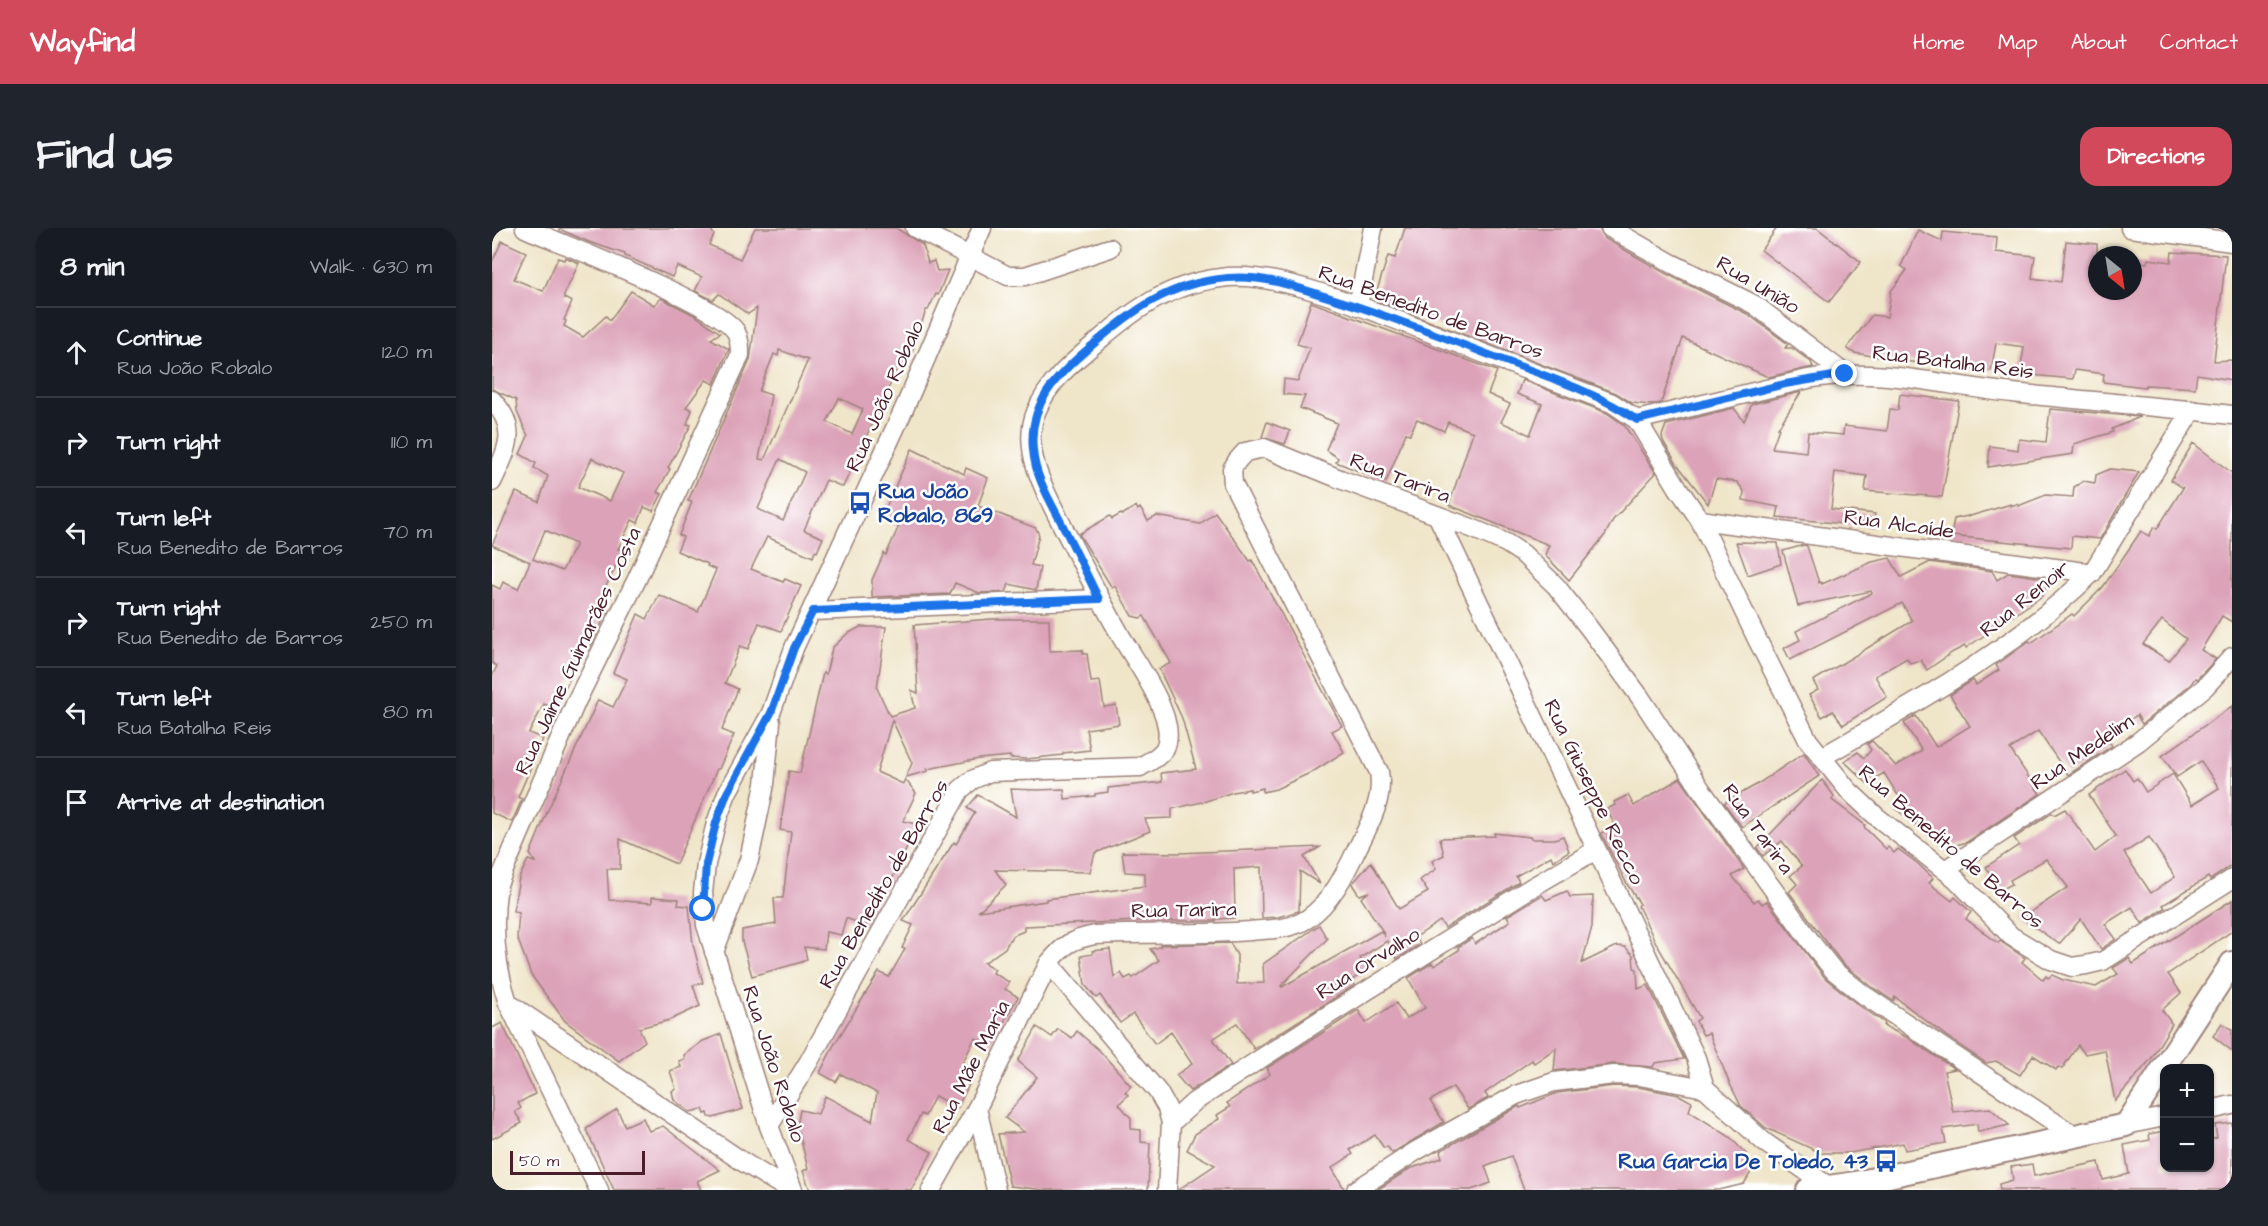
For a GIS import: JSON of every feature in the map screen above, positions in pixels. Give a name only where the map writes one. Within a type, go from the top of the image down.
[{"type":"street","name":"Rua Jaime Guimarães Costa","points":[[525,228],[695,302],[736,331],[740,343],[740,355],[637,579],[576,702],[494,897],[497,971],[508,1003],[598,1190]]},
{"type":"street","points":[[915,228],[1008,276],[1017,277],[1110,248]]},
{"type":"street","name":"Rua João Robalo","points":[[791,1190],[706,925],[703,893],[706,864],[716,823],[727,793],[771,713],[794,648],[813,611],[982,228]]},
{"type":"street","points":[[1358,306],[1373,228]]},
{"type":"street","name":"Rua União","points":[[1610,228],[1755,305],[1845,374]]},
{"type":"street","points":[[2130,228],[2232,242]]},
{"type":"street","name":"Rua Benedito de Barros","points":[[769,1126],[807,1063],[960,790],[972,780],[990,772],[1140,767],[1157,756],[1165,747],[1168,732],[1160,705],[1099,599],[1045,490],[1033,451],[1036,413],[1053,384],[1070,365],[1132,313],[1155,298],[1183,285],[1229,277],[1276,281],[1358,306],[1612,403],[1637,420],[1700,520],[1808,740],[1848,790],[1877,817],[1956,879],[2011,936],[2051,960],[2072,967],[2103,961],[2232,879]]},
{"type":"street","name":"Rua Batalha Reis","points":[[1637,420],[1785,384],[1845,374],[1895,376],[2011,393],[2232,415]]},
{"type":"street","points":[[492,400],[508,422],[510,436],[498,456],[492,482]]},
{"type":"street","name":"Rua Renoir","points":[[1822,758],[2009,644],[2072,592],[2092,573],[2192,410]]},
{"type":"street","name":"Rua Tarira","points":[[1049,963],[1059,951],[1075,939],[1095,935],[1226,933],[1296,926],[1309,918],[1326,902],[1353,858],[1373,814],[1380,795],[1379,772],[1233,484],[1232,469],[1245,452],[1264,448],[1474,529],[1506,543],[1523,554],[1556,586],[1617,665],[1702,791],[1834,971],[1856,989],[2075,1136]]},
{"type":"street","name":"Rua Giuseppe Recco","points":[[1438,517],[1696,1058],[1705,1088]]},
{"type":"street","name":"Rua Alcaíde","points":[[1700,520],[2092,573]]},
{"type":"street","points":[[813,611],[1099,599]]},
{"type":"street","name":"Rua Medelim","points":[[1945,870],[2138,742],[2178,712],[2232,657]]},
{"type":"street","name":"Rua João Robalo","points":[[714,952],[749,860],[765,784],[771,713]]},
{"type":"street","name":"Rua Orvalho","points":[[1171,1123],[1194,1102],[1325,1017],[1524,892],[1596,850]]},
{"type":"street","points":[[1049,963],[1158,1092],[1167,1108],[1171,1123],[1167,1190]]},
{"type":"street","name":"Rua Mãe Maria","points":[[931,1190],[977,1108],[1049,963]]},
{"type":"street","points":[[2126,1125],[2232,963]]},
{"type":"street","points":[[508,1003],[744,1162],[791,1190]]},
{"type":"street","points":[[1356,1190],[1516,1095],[1554,1082],[1614,1075],[1639,1076],[1705,1088],[1818,1188],[1865,1186],[2160,1118]]},
{"type":"street","points":[[2214,1109],[2232,1105]]},
{"type":"street","points":[[977,1108],[996,1190]]},
{"type":"building","points":[[557,228],[710,228],[714,235],[709,245],[740,259],[755,228],[896,228],[923,245],[928,263],[934,261],[937,271],[948,270],[938,295],[936,294],[926,310],[912,353],[905,366],[899,365],[843,487],[826,480],[804,530],[823,538],[817,552],[815,551],[813,557],[767,537],[751,569],[783,582],[785,579],[801,586],[781,631],[759,623],[748,649],[740,646],[725,683],[738,689],[722,730],[734,735],[676,864],[620,839],[620,869],[607,869],[609,900],[652,903],[652,897],[679,899],[678,905],[689,906],[693,944],[703,983],[693,985],[700,1006],[670,1020],[639,1028],[645,1041],[619,1061],[565,1021],[531,975],[517,937],[519,912],[513,911],[519,878],[528,860],[535,862],[530,854],[598,700],[613,707],[627,679],[613,673],[638,614],[647,619],[659,595],[698,612],[716,570],[707,566],[708,564],[677,551],[683,537],[679,535],[692,502],[688,501],[750,360],[757,308],[748,314],[719,294],[713,300],[695,291],[702,277],[677,266],[672,277],[625,254]],"holes":[[[779,350],[808,360],[764,460],[759,459],[771,395],[759,391],[774,354],[778,356]],[[839,398],[863,409],[852,434],[827,422]],[[780,459],[805,472],[783,521],[758,509]]]},
{"type":"building","points":[[1405,228],[1599,228],[1604,238],[1665,273],[1749,315],[1788,344],[1785,348],[1792,348],[1811,362],[1813,367],[1768,377],[1683,338],[1661,403],[1650,405],[1632,403],[1616,393],[1374,300],[1388,256],[1395,258]]},
{"type":"building","points":[[1777,228],[1817,228],[1861,262],[1829,302],[1761,250]]},
{"type":"building","points":[[1918,230],[1942,241],[1943,232],[1997,237],[1996,252],[2035,256],[2032,278],[2061,282],[2066,241],[2097,244],[2097,246],[2088,246],[2088,300],[2142,300],[2142,262],[2147,263],[2148,259],[2171,262],[2172,252],[2226,255],[2214,361],[2232,360],[2232,380],[2197,374],[2195,388],[2146,385],[2145,387],[2103,382],[2104,374],[2075,370],[2073,379],[2020,374],[2024,347],[1996,343],[1991,371],[1854,353],[1847,348],[1872,315],[1887,317],[1891,291],[1907,270],[1901,266]]},
{"type":"building","points":[[502,241],[526,252],[514,279],[543,291],[558,258],[564,260],[565,257],[579,263],[564,295],[564,298],[572,302],[564,320],[566,321],[564,326],[583,337],[606,316],[610,320],[631,291],[654,305],[661,298],[696,316],[720,333],[711,339],[729,349],[714,384],[706,380],[686,407],[692,410],[687,424],[691,425],[657,492],[662,494],[653,511],[644,507],[638,523],[632,520],[618,549],[623,551],[597,605],[608,610],[589,650],[585,648],[555,709],[544,704],[529,733],[543,739],[518,797],[522,799],[512,822],[492,813],[492,676],[497,666],[492,663],[492,585],[500,589],[503,582],[518,589],[530,562],[492,545],[516,492],[539,502],[548,476],[534,468],[536,463],[520,454],[528,436],[517,412],[516,400],[492,389],[492,262]],"holes":[[[592,458],[623,473],[610,501],[578,487]],[[545,530],[576,544],[562,571],[533,559]]]},
{"type":"building","points":[[1311,302],[1497,371],[1488,394],[1510,404],[1501,422],[1530,435],[1542,404],[1517,394],[1522,380],[1607,413],[1624,425],[1656,473],[1613,520],[1605,535],[1569,580],[1545,555],[1549,545],[1449,505],[1473,432],[1448,422],[1444,431],[1417,419],[1410,434],[1406,433],[1386,482],[1336,462],[1338,458],[1326,450],[1337,423],[1300,408],[1305,396],[1283,394],[1284,379],[1298,381],[1310,348],[1297,344]]},
{"type":"building","points":[[1801,392],[1778,428],[1772,448],[1806,452],[1808,432],[1843,435],[1844,426],[1887,431],[1890,409],[1898,410],[1900,394],[1959,401],[1942,497],[1865,491],[1867,476],[1835,472],[1831,509],[1875,514],[1873,527],[1777,517],[1779,507],[1743,500],[1744,491],[1737,482],[1716,479],[1708,504],[1677,464],[1663,441],[1662,436],[1666,425],[1734,408],[1744,421],[1752,404]]},
{"type":"building","points":[[2050,409],[2140,417],[2112,429],[2113,432],[2074,444],[2073,454],[1988,467],[1990,446],[2018,450],[2019,439],[2046,442]]},
{"type":"building","points":[[1267,422],[1290,431],[1285,444],[1262,437]]},
{"type":"building","points":[[2193,443],[2232,473],[2232,622],[2222,616],[2201,650],[2216,659],[2197,679],[2195,678],[2191,684],[2142,724],[2137,715],[2113,731],[2115,734],[2108,739],[2112,746],[2068,775],[2038,731],[2010,749],[2040,794],[1967,842],[1949,847],[1940,844],[1895,808],[1903,803],[1884,773],[1867,783],[1844,761],[1858,752],[1864,758],[1871,750],[1867,744],[1872,741],[1896,766],[1922,751],[1904,723],[1916,716],[1936,747],[1970,726],[1950,695],[1973,680],[1976,685],[1999,670],[1996,665],[2029,641],[2031,643],[2072,614],[2074,616],[2103,587],[2141,531],[2149,536],[2154,527],[2157,529],[2183,488],[2171,480]],"holes":[[[2162,620],[2186,639],[2169,661],[2143,644]]]},
{"type":"building","points":[[912,449],[964,474],[966,468],[988,478],[978,506],[1036,528],[1039,535],[1031,565],[1040,567],[1036,590],[1009,584],[1006,592],[979,593],[955,583],[950,594],[872,597],[872,580],[899,526],[881,518]]},
{"type":"building","points":[[2110,469],[2139,472],[2100,539],[2072,536],[2071,548],[1951,536],[1954,519],[2011,504],[2010,506],[2017,504],[2018,506],[2046,495],[2073,497],[2074,487],[2084,481],[2095,483],[2096,475]]},
{"type":"building","points":[[1136,506],[1138,510],[1140,508],[1148,521],[1157,516],[1200,524],[1215,512],[1250,561],[1252,560],[1342,726],[1332,731],[1344,752],[1314,771],[1276,789],[1263,792],[1263,788],[1233,792],[1172,809],[1172,818],[1145,819],[1150,831],[1095,853],[1090,872],[995,870],[1006,885],[979,911],[1046,901],[1046,899],[1145,886],[1145,873],[1125,872],[1122,852],[1179,853],[1320,847],[1304,857],[1320,884],[1300,871],[1299,911],[1278,917],[1262,918],[1261,867],[1234,869],[1235,918],[1215,919],[1216,921],[1140,921],[1024,926],[1024,931],[1012,936],[1005,948],[984,963],[995,969],[993,973],[1009,982],[1005,989],[1018,997],[991,1045],[975,1038],[962,1064],[971,1069],[969,1072],[972,1073],[967,1082],[970,1083],[957,1108],[935,1096],[925,1116],[921,1114],[908,1139],[932,1152],[911,1190],[810,1190],[803,1171],[808,1169],[799,1132],[796,1132],[800,1110],[818,1114],[825,1096],[872,1121],[877,1093],[841,1074],[836,1082],[820,1073],[834,1045],[879,972],[889,977],[905,949],[902,948],[913,925],[903,921],[975,813],[967,808],[978,795],[1016,817],[1011,789],[1064,789],[1065,799],[1095,796],[1095,794],[1108,792],[1108,788],[1162,782],[1161,773],[1196,769],[1182,718],[1159,669],[1171,663],[1144,616],[1140,618],[1132,616],[1115,586],[1112,588],[1079,534],[1110,516],[1112,519]]},
{"type":"building","points":[[1736,542],[1778,543],[1781,564],[1748,575]]},
{"type":"building","points":[[1807,546],[1819,583],[1822,584],[1872,562],[1890,558],[1901,577],[1930,562],[1992,571],[1997,580],[2008,573],[2044,578],[2047,585],[2042,596],[1966,648],[1965,646],[1953,652],[1927,670],[1921,660],[1910,663],[1907,658],[1875,676],[1887,697],[1843,725],[1833,711],[1822,717],[1809,695],[1818,690],[1813,681],[1912,621],[1902,603],[1790,660],[1784,648],[1800,640],[1796,631],[1872,593],[1871,591],[1798,606],[1783,551]]},
{"type":"building","points":[[992,619],[1049,619],[1050,651],[1083,650],[1083,654],[1087,654],[1091,682],[1100,681],[1104,707],[1116,705],[1119,724],[1086,729],[1090,750],[1026,759],[1010,758],[1010,756],[979,759],[927,769],[928,771],[906,777],[912,763],[892,720],[877,772],[903,784],[905,779],[916,793],[903,821],[924,826],[917,838],[912,837],[887,890],[881,890],[866,926],[846,918],[841,935],[826,932],[824,949],[804,947],[807,959],[802,962],[752,976],[742,942],[742,930],[776,924],[774,898],[783,898],[791,832],[780,830],[789,771],[800,773],[823,673],[826,674],[832,648],[847,634],[860,627],[886,627],[877,688],[890,716],[915,708],[911,690],[918,693],[914,625]]},
{"type":"building","points":[[2232,706],[2232,865],[2210,880],[2208,877],[2163,905],[2165,908],[2142,923],[2132,907],[2105,924],[2116,939],[2101,949],[2081,919],[2059,944],[2022,918],[2068,887],[2046,859],[2010,880],[2012,884],[1997,892],[1987,878],[1991,875],[1986,867],[2019,845],[2014,838],[2052,813],[2054,815],[2065,809],[2095,852],[2116,836],[2089,795],[2125,769],[2133,781],[2137,778],[2146,792],[2173,774],[2192,805],[2219,788],[2201,761],[2177,777],[2162,756]],"holes":[[[2149,837],[2175,877],[2151,893],[2124,853]]]},
{"type":"building","points":[[1804,753],[1819,776],[1742,827],[1724,803]]},
{"type":"building","points":[[1680,778],[1744,869],[1732,876],[1754,902],[1758,899],[1762,904],[1767,901],[1825,978],[1885,1023],[1884,1026],[1908,1038],[1955,1069],[1944,1071],[1953,1112],[1990,1108],[2009,1125],[1978,1132],[1977,1124],[1943,1129],[1946,1143],[1905,1150],[1903,1143],[1850,1153],[1821,1153],[1766,1128],[1741,1106],[1709,1033],[1703,1035],[1696,1021],[1700,1018],[1656,943],[1638,906],[1640,904],[1601,833],[1615,826],[1607,809],[1615,805],[1614,802],[1628,795],[1634,806]]},
{"type":"building","points":[[1822,780],[1834,796],[1832,800],[1865,825],[1864,827],[1886,849],[1888,847],[1894,853],[1898,849],[1917,863],[1933,878],[1929,883],[1952,901],[1955,897],[1971,912],[1966,919],[1998,943],[2000,941],[2025,958],[2022,962],[2043,980],[2046,976],[2048,978],[2052,975],[2063,980],[2096,987],[2118,974],[2113,968],[2129,958],[2133,964],[2232,900],[2232,931],[2168,974],[2181,993],[2162,1010],[2172,1024],[2151,1059],[2115,1101],[2105,1050],[2085,1054],[2078,1045],[2062,1069],[2058,1067],[2056,1070],[2033,1055],[2020,1075],[1996,1061],[1986,1063],[1895,997],[1893,1001],[1871,986],[1842,963],[1789,892],[1797,884],[1790,876],[1802,866],[1782,841],[1763,856],[1757,848]]},
{"type":"building","points":[[1494,833],[1530,837],[1531,839],[1555,839],[1563,836],[1569,851],[1553,861],[1551,856],[1516,876],[1519,882],[1445,928],[1440,921],[1416,937],[1420,944],[1397,959],[1387,941],[1360,958],[1367,970],[1352,980],[1355,985],[1254,1049],[1237,1023],[1213,1039],[1231,1065],[1190,1091],[1176,1075],[1192,1064],[1171,1032],[1155,1044],[1133,1014],[1120,1023],[1100,995],[1096,998],[1085,985],[1081,956],[1093,954],[1092,951],[1110,949],[1114,978],[1121,973],[1125,979],[1131,976],[1133,978],[1159,960],[1150,949],[1160,947],[1160,945],[1230,943],[1237,955],[1237,984],[1264,983],[1263,964],[1319,925],[1327,939],[1282,987],[1381,931],[1385,937],[1361,898],[1369,892],[1359,895],[1352,884],[1371,862],[1399,909],[1428,892],[1420,880],[1436,869],[1432,861],[1444,855],[1440,838],[1495,836]]},
{"type":"building","points":[[1567,891],[1570,897],[1593,896],[1592,927],[1582,963],[1617,946],[1625,947],[1633,955],[1634,968],[1637,969],[1638,989],[1648,985],[1684,1059],[1655,1063],[1653,1067],[1614,1064],[1554,1071],[1556,1048],[1534,1063],[1532,1060],[1485,1093],[1488,1098],[1468,1109],[1453,1087],[1430,1101],[1444,1122],[1392,1153],[1387,1146],[1384,1148],[1375,1135],[1350,1150],[1353,1154],[1332,1168],[1345,1190],[1178,1190],[1215,1165],[1187,1150],[1195,1134],[1219,1119],[1217,1115],[1230,1107],[1227,1103],[1270,1074],[1267,1068],[1358,1010],[1366,1023],[1396,1003],[1406,1019],[1425,1008],[1408,978],[1432,963],[1434,966],[1459,950],[1458,947],[1472,938],[1475,944],[1510,921],[1507,916],[1542,895],[1546,900]]},
{"type":"building","points":[[502,1023],[535,1094],[518,1103],[521,1108],[515,1112],[522,1123],[492,1139],[492,1028]]},
{"type":"building","points":[[2222,1023],[2232,1030],[2232,1051],[2213,1036]]},
{"type":"building","points":[[1037,1027],[1052,1037],[1058,1029],[1072,1038],[1077,1031],[1100,1051],[1131,1086],[1125,1092],[1128,1095],[1119,1104],[1131,1118],[1131,1129],[1141,1130],[1141,1142],[1150,1143],[1148,1190],[1044,1190],[1010,1186],[998,1134],[1024,1132],[1005,1118],[1037,1077],[1018,1061]]},
{"type":"building","points":[[721,1034],[743,1109],[713,1118],[709,1117],[708,1113],[705,1114],[703,1109],[690,1112],[674,1100],[672,1091],[676,1089],[670,1071],[681,1067],[679,1061],[685,1059],[684,1055],[703,1041]]},
{"type":"building","points":[[1614,1086],[1638,1087],[1679,1095],[1692,1102],[1689,1111],[1730,1137],[1747,1155],[1745,1158],[1755,1165],[1744,1184],[1718,1190],[1524,1190],[1511,1156],[1485,1166],[1491,1183],[1471,1190],[1377,1190],[1409,1169],[1442,1158],[1440,1151],[1519,1106],[1520,1108],[1557,1093]]},
{"type":"building","points":[[617,1109],[625,1126],[643,1118],[649,1131],[663,1126],[720,1170],[697,1181],[701,1190],[614,1190],[586,1129]]},
{"type":"building","points":[[2232,1123],[2232,1190],[2000,1190],[1999,1184],[2013,1180],[2011,1167],[2032,1164],[2034,1176],[2099,1162],[2103,1180],[2129,1174],[2124,1145],[2150,1140],[2149,1134],[2160,1132],[2160,1172],[2214,1172],[2214,1139],[2217,1138],[2215,1125]]},
{"type":"place","name":"Rua João Robalo, 869","points":[[860,503]]},
{"type":"place","name":"Rua Garcia De Toledo, 43","points":[[1886,1161]]},
{"type":"route","points":[[703,909],[706,864],[716,823],[727,793],[771,713],[794,648],[813,611],[1099,599],[1038,473],[1033,451],[1036,413],[1053,384],[1070,365],[1132,313],[1155,298],[1183,285],[1229,277],[1276,281],[1358,306],[1474,349],[1612,403],[1637,420],[1761,389],[1845,374]]}]
